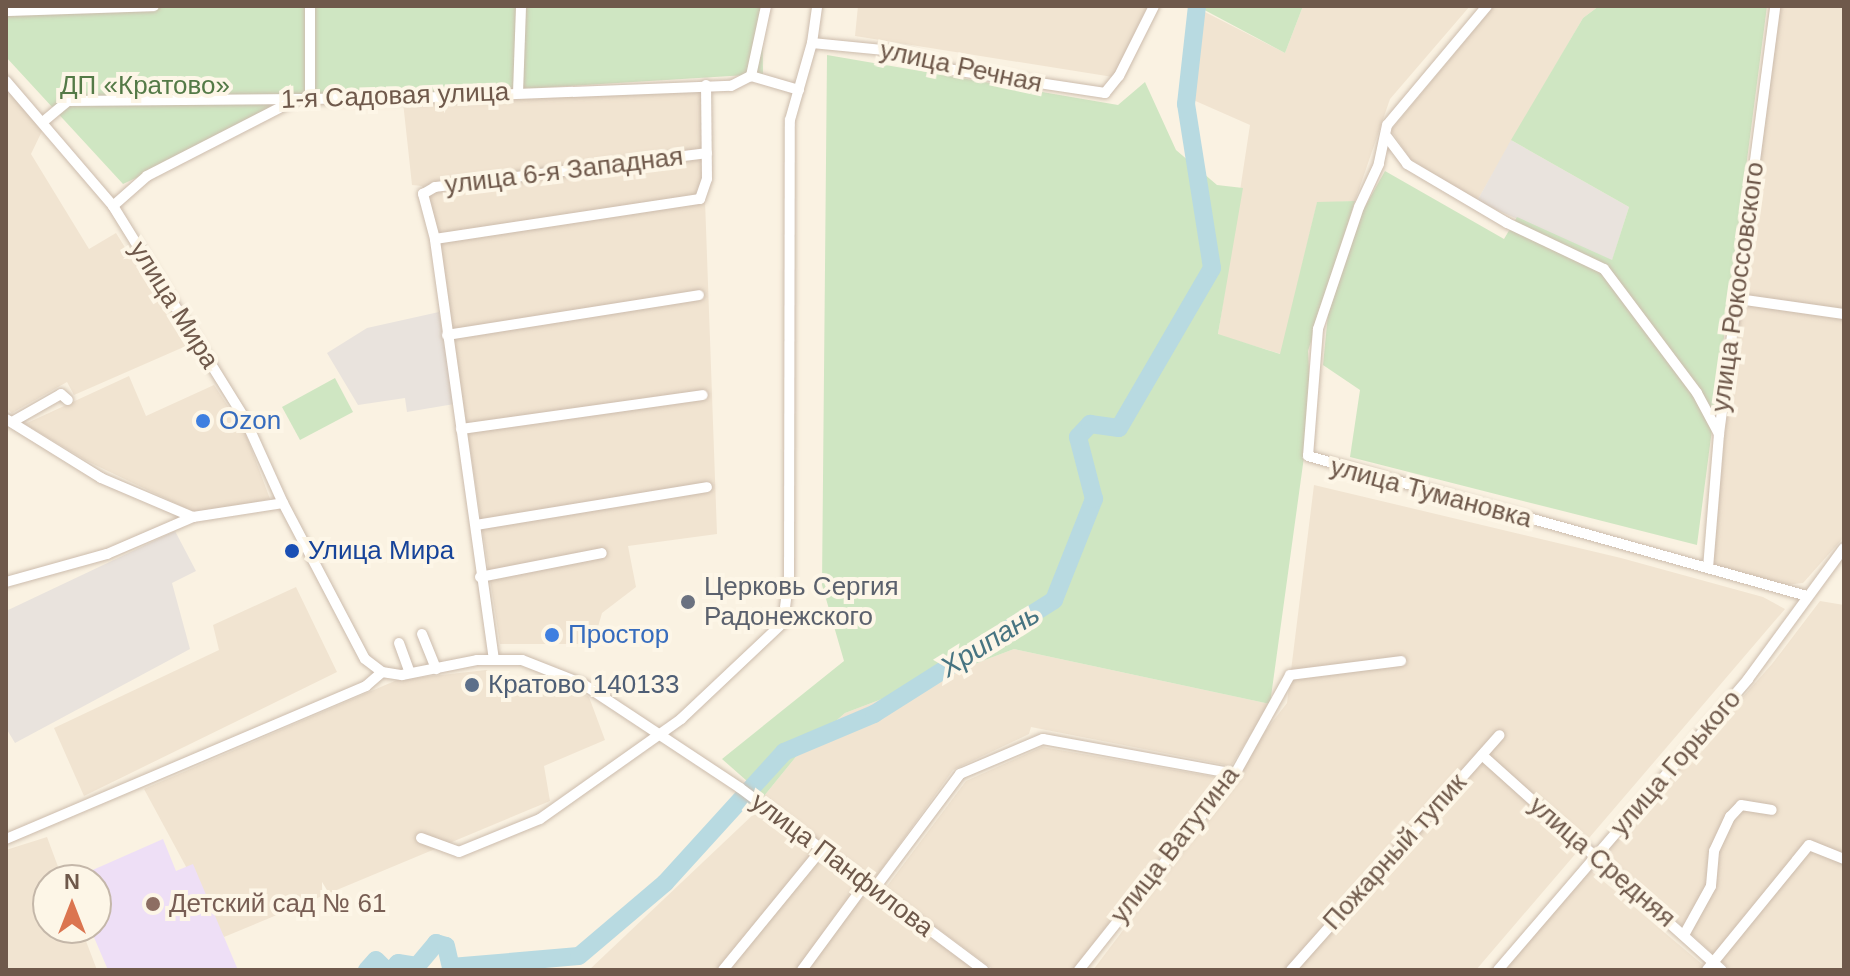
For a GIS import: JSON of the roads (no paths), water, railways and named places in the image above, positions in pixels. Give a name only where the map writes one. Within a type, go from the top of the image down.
[{"type":"street","points":[[6,11],[154,6]]},
{"type":"street","points":[[310,6],[310,98]]},
{"type":"street","points":[[518,93],[521,6]]},
{"type":"street","points":[[766,6],[751,76],[799,90]]},
{"type":"street","points":[[421,838],[459,852],[496,839],[580,794],[732,676],[768,642],[788,612],[790,120],[812,43],[817,6]]},
{"type":"street","name":"улица Речная","points":[[812,43],[903,52],[953,70],[1105,93],[1119,76],[1154,6]]},
{"type":"street","name":"улица Тумановка","points":[[1487,6],[1387,125],[1387,137],[1318,329],[1308,456],[1807,596]]},
{"type":"street","name":"улица Рокоссовского","points":[[1708,568],[1719,434],[1775,6]]},
{"type":"street","name":"1-я Садовая улица","points":[[44,121],[68,101],[298,99],[731,86],[751,76]]},
{"type":"street","name":"улица Мира","points":[[6,81],[44,121],[113,206],[245,419],[283,503],[357,649],[382,672]]},
{"type":"street","points":[[494,660],[435,239],[696,202],[706,187],[706,85]]},
{"type":"street","points":[[113,206],[147,176],[298,99]]},
{"type":"street","points":[[1387,137],[1407,164],[1507,223],[1604,269],[1697,393],[1719,434]]},
{"type":"street","name":"улица 6-я Западная","points":[[435,239],[423,194],[435,187],[707,153]]},
{"type":"street","points":[[447,335],[699,295]]},
{"type":"street","points":[[1738,299],[1844,314]]},
{"type":"street","points":[[9,421],[61,394],[68,400]]},
{"type":"street","points":[[461,429],[703,395]]},
{"type":"street","points":[[9,421],[101,478],[193,517]]},
{"type":"street","points":[[476,525],[707,487]]},
{"type":"street","points":[[6,582],[107,554],[193,517],[283,503]]},
{"type":"street","name":"улица Горького","points":[[1498,970],[1748,679],[1844,548]]},
{"type":"street","points":[[480,577],[602,553]]},
{"type":"street","points":[[422,634],[436,669]]},
{"type":"street","points":[[399,643],[410,673]]},
{"type":"street","points":[[6,839],[366,686],[382,672],[410,673],[494,660],[536,663],[583,684],[660,733]]},
{"type":"street","name":"улица Ватутина","points":[[1079,970],[1235,774],[1290,675],[1401,661]]},
{"type":"street","name":"улица Панфилова","points":[[660,733],[740,788],[983,970]]},
{"type":"street","name":"Пожарный тупик","points":[[1291,970],[1500,735]]},
{"type":"street","points":[[802,970],[960,774],[1043,739],[1235,774]]},
{"type":"street","name":"улица Средняя","points":[[1482,755],[1684,935],[1714,967]]},
{"type":"street","points":[[1684,935],[1711,886],[1714,851],[1730,817],[1741,805],[1772,810]]},
{"type":"street","points":[[1714,967],[1809,845],[1844,859]]},
{"type":"street","points":[[723,970],[822,849]]},
{"type":"waterway","name":"Хрипань","points":[[392,970],[398,963],[417,966],[436,943],[446,946],[451,967],[579,956],[665,883],[784,752],[874,714],[1054,600],[1094,499],[1078,437],[1090,424],[1119,428],[1212,268],[1186,104],[1197,6]]},
{"type":"waterway","name":"Хрипань","points":[[367,970],[376,960],[386,970]]},
{"type":"place","name":"Ozon","points":[[203,421]]},
{"type":"place","name":"Улица Мира","points":[[292,551]]},
{"type":"place","name":"Церковь Сергия Радонежского","points":[[688,602]]},
{"type":"place","name":"Простор","points":[[552,635]]},
{"type":"place","name":"Кратово 140133","points":[[472,685]]},
{"type":"place","name":"Детский сад № 61","points":[[153,904]]},
{"type":"park label","name":"ДП «Кратово»","points":[[145,86]]}]
